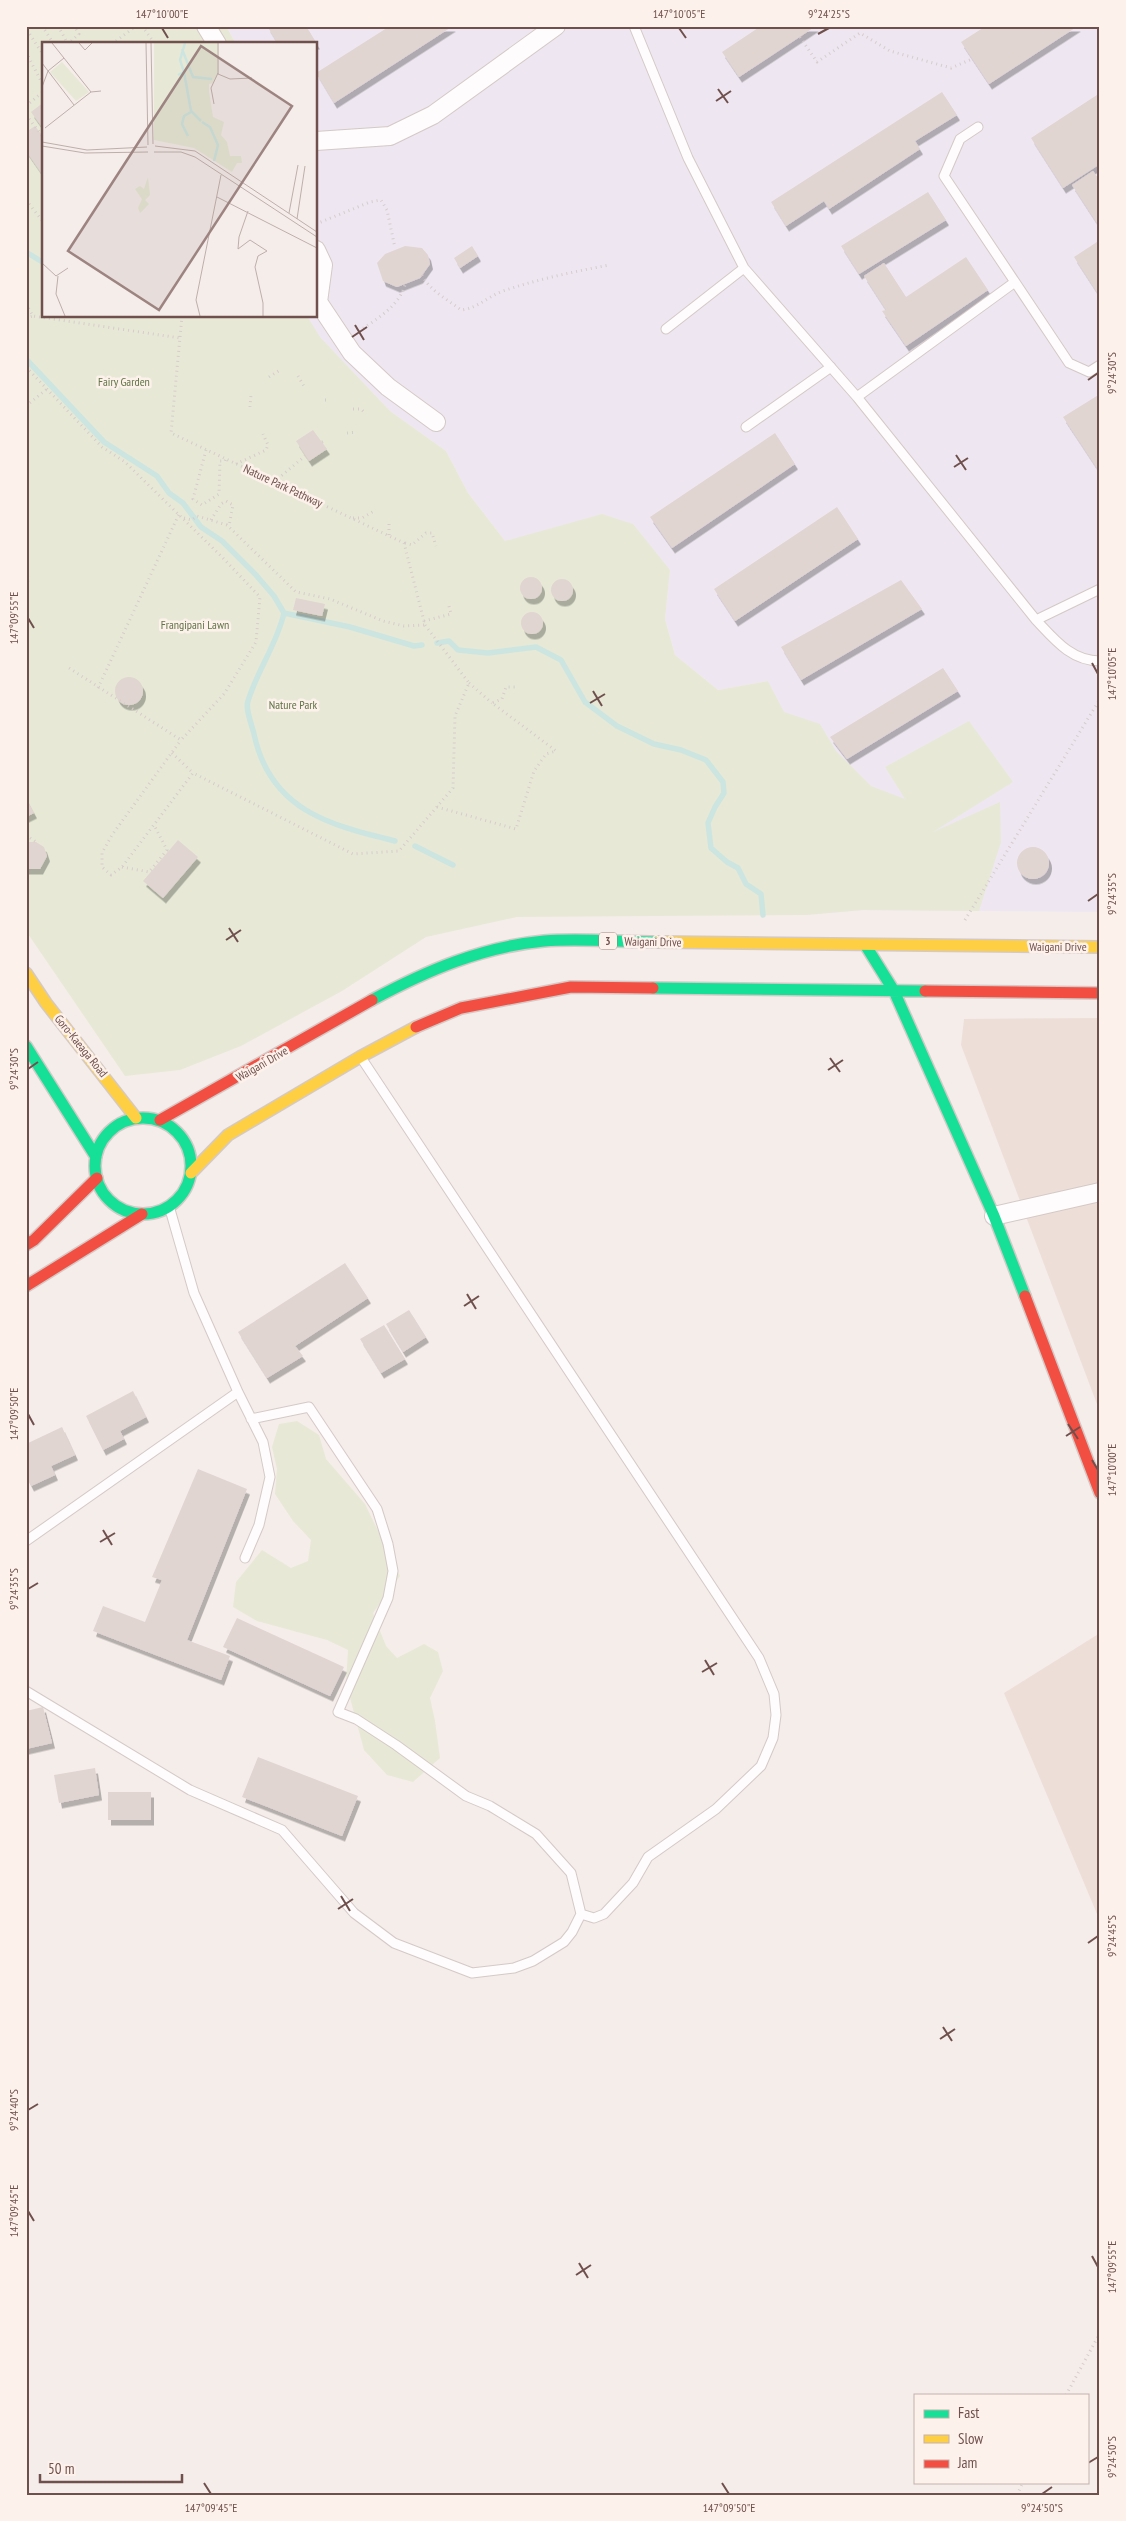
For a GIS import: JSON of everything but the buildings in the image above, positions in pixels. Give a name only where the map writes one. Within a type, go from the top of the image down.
[{"type":"main road","name":"Waigani Drive","points":[[160,1120],[196,1097],[229,1083],[411,980],[471,956],[506,947],[537,942],[583,941],[1100,948]]},
{"type":"main road","points":[[866,946],[894,991],[994,1216],[1100,1493]]},
{"type":"main road","name":"Goro-Kaeaga Road","points":[[26,973],[46,1002],[136,1118]]},
{"type":"main road","points":[[191,1173],[228,1135],[360,1057],[426,1022],[461,1008],[571,987],[1100,993]]},
{"type":"main road","points":[[26,1046],[96,1157]]},
{"type":"main road","points":[[136,1118],[160,1120],[175,1128],[185,1141],[191,1157],[191,1173],[187,1186],[180,1198],[156,1212],[142,1214],[127,1211],[113,1204],[103,1192],[97,1178],[96,1157],[101,1143],[110,1131],[122,1123],[136,1118]]},
{"type":"main road","points":[[26,1245],[34,1240],[97,1178]]},
{"type":"main road","points":[[26,1286],[142,1214]]},
{"type":"street","points":[[206,26],[216,42]]},
{"type":"street","points":[[318,141],[390,136],[433,115],[556,26]]},
{"type":"street","points":[[318,254],[323,265],[318,302],[352,353],[388,387],[436,422]]},
{"type":"street","points":[[994,1216],[1100,1192]]},
{"type":"lane","points":[[634,26],[688,158],[744,268],[857,397],[1036,620],[1061,646],[1076,656],[1100,661]]},
{"type":"lane","points":[[978,127],[960,140],[944,176],[1069,363],[1089,372],[1100,365]]},
{"type":"lane","points":[[666,329],[744,268]]},
{"type":"lane","points":[[857,397],[1015,282]]},
{"type":"lane","points":[[746,427],[831,367]]},
{"type":"lane","points":[[1036,620],[1100,589]]},
{"type":"lane","points":[[360,1057],[759,1658],[774,1694],[776,1715],[773,1738],[761,1766],[716,1809],[648,1857],[633,1883],[604,1914],[594,1918],[581,1914]]},
{"type":"lane","points":[[169,1206],[194,1292],[238,1392],[263,1442],[270,1477],[260,1525],[244,1558]]},
{"type":"lane","points":[[26,1541],[238,1392]]},
{"type":"lane","points":[[26,1690],[190,1790],[282,1830],[354,1913],[394,1943],[472,1972],[514,1968],[533,1961],[564,1942],[572,1932],[581,1914],[570,1873],[536,1834],[490,1806],[466,1796],[396,1745],[356,1719],[338,1712],[388,1598],[393,1571],[388,1544],[377,1509],[309,1407],[252,1419]]},
{"type":"path","points":[[33,26],[27,31],[42,53]]},
{"type":"path","points":[[42,26],[53,42]]},
{"type":"path","points":[[58,26],[68,42]]},
{"type":"path","points":[[70,42],[79,34],[74,26]]},
{"type":"path","points":[[115,42],[136,26]]},
{"type":"path","points":[[142,26],[154,42]]},
{"type":"path","points":[[800,37],[817,62],[860,33],[890,51],[951,68],[972,59]]},
{"type":"path","points":[[26,52],[42,83]]},
{"type":"path","points":[[26,106],[42,93]]},
{"type":"path","points":[[26,115],[42,135]]},
{"type":"path","points":[[26,200],[42,220]]},
{"type":"path","points":[[318,223],[370,202],[381,200],[387,210],[396,248]]},
{"type":"path","points":[[422,276],[428,288],[444,296],[461,310],[473,309],[497,293],[523,285],[609,265]]},
{"type":"path","points":[[344,340],[381,316],[402,294],[405,284]]},
{"type":"path","points":[[26,304],[33,316]]},
{"type":"path","points":[[26,318],[33,316],[42,317]]},
{"type":"path","points":[[46,318],[180,338]]},
{"type":"path","name":"Nature Park Pathway","points":[[182,318],[171,433],[404,543]]},
{"type":"path","points":[[26,367],[102,447],[125,462],[260,597],[256,642],[224,694],[181,740],[112,835],[102,852],[102,867],[112,875],[122,867],[193,773]]},
{"type":"path","points":[[269,377],[280,370]]},
{"type":"path","points":[[298,376],[306,388]]},
{"type":"path","points":[[26,406],[47,389]]},
{"type":"path","points":[[250,407],[251,395]]},
{"type":"path","points":[[353,409],[364,411],[366,414]]},
{"type":"path","points":[[346,433],[357,432]]},
{"type":"path","points":[[236,464],[266,450],[268,445],[262,434]]},
{"type":"path","points":[[206,450],[193,499],[197,503],[202,505],[219,494],[220,461],[225,462],[226,459]]},
{"type":"path","points":[[274,482],[305,456]]},
{"type":"path","points":[[211,520],[221,504],[226,501],[233,505],[229,527]]},
{"type":"path","points":[[350,517],[362,518],[376,510]]},
{"type":"path","points":[[98,688],[179,514]]},
{"type":"path","points":[[183,518],[192,520],[198,516],[229,527],[279,578],[296,592],[338,602],[383,621],[404,626],[424,623],[451,614],[449,606]]},
{"type":"path","points":[[388,524],[389,536]]},
{"type":"path","points":[[436,546],[432,533],[426,533],[412,545],[404,543],[424,623],[469,683],[492,703],[556,751],[546,754],[534,771],[516,829],[437,807]]},
{"type":"path","points":[[26,566],[28,584]]},
{"type":"path","points":[[310,601],[311,595]]},
{"type":"path","points":[[69,668],[181,740]]},
{"type":"path","points":[[172,753],[193,773],[353,854],[399,850],[453,788],[455,716],[469,683]]},
{"type":"path","points":[[492,703],[502,699],[506,687],[517,688]]},
{"type":"path","points":[[965,920],[1100,699]]},
{"type":"path","points":[[122,867],[149,872],[166,850],[154,825]]},
{"type":"path","points":[[26,835],[36,842]]},
{"type":"path","points":[[1067,2394],[1100,2333]]},
{"type":"shaded area","points":[[226,26],[1100,26],[1100,912],[863,910],[806,915],[813,773],[768,681],[718,690],[675,655],[665,619],[670,570],[505,541],[468,493],[446,451],[390,411],[316,333],[307,318],[318,318],[318,42],[235,42]]},
{"type":"shaded area","points":[[1100,1018],[1100,1412],[961,1045],[964,1019]]},
{"type":"shaded area","points":[[1100,1633],[1100,1921],[1004,1693]]},
{"type":"green space","name":"Nature Park","points":[[26,26],[226,26],[235,42],[42,42],[42,318],[308,318],[320,337],[390,411],[446,451],[468,493],[505,541],[602,514],[633,524],[670,570],[665,619],[675,655],[718,690],[768,681],[784,712],[820,724],[836,751],[871,786],[905,799],[885,767],[969,721],[1013,782],[933,832],[1000,802],[1001,842],[979,911],[863,910],[806,915],[517,917],[426,937],[342,991],[241,1046],[180,1070],[125,1076],[26,931]]},
{"type":"green space","points":[[297,1421],[319,1435],[326,1459],[365,1504],[400,1576],[373,1613],[386,1646],[397,1658],[424,1644],[438,1652],[443,1671],[430,1698],[440,1758],[413,1782],[387,1775],[364,1750],[346,1683],[348,1650],[327,1640],[257,1621],[233,1607],[236,1582],[262,1550],[291,1568],[308,1561],[311,1540],[293,1521],[275,1494],[277,1469],[272,1447],[279,1424]]},
{"type":"waterway","points":[[26,252],[42,262]]},
{"type":"waterway","points":[[26,359],[104,442],[157,476],[169,493],[183,503],[201,527],[222,541],[256,575],[274,596],[284,613],[350,627],[414,646],[422,645]]},
{"type":"waterway","points":[[284,613],[277,636],[256,679],[247,704],[262,760],[274,781],[288,797],[306,810],[347,828],[395,841]]},
{"type":"waterway","points":[[437,643],[449,641],[458,650],[488,653],[536,647],[561,660],[585,702],[617,726],[654,744],[681,750],[706,760],[723,782],[724,793],[708,823],[711,848],[727,862],[738,868],[746,884],[761,894],[763,915]]},
{"type":"waterway","points":[[415,846],[453,865]]},
{"type":"traffic: fast","points":[[372,1000],[413,979],[455,962],[521,944],[572,940],[658,942]]},
{"type":"traffic: fast","points":[[866,946],[894,991],[994,1216],[1025,1296]]},
{"type":"traffic: fast","points":[[653,988],[925,991]]},
{"type":"traffic: fast","points":[[26,1046],[96,1157]]},
{"type":"traffic: fast","points":[[143,1118],[161,1122],[177,1132],[187,1148],[191,1166],[187,1184],[177,1200],[161,1210],[143,1214],[125,1210],[109,1200],[99,1184],[95,1166],[99,1148],[109,1132],[125,1122],[143,1118]]},
{"type":"traffic: slow","points":[[658,942],[1100,947]]},
{"type":"traffic: slow","points":[[26,973],[46,1003],[136,1118]]},
{"type":"traffic: slow","points":[[191,1173],[228,1135],[360,1057],[416,1027]]},
{"type":"traffic: jam","points":[[416,1027],[461,1008],[571,987],[653,988]]},
{"type":"traffic: jam","points":[[925,991],[1100,993]]},
{"type":"traffic: jam","points":[[160,1120],[372,1000]]},
{"type":"traffic: jam","points":[[26,1245],[34,1240],[97,1178]]},
{"type":"traffic: jam","points":[[26,1286],[142,1214]]},
{"type":"traffic: jam","points":[[1025,1296],[1100,1493]]},
{"type":"park label","name":"Fairy Garden","points":[[124,382]]},
{"type":"park label","name":"Frangipani Lawn","points":[[195,625]]}]
